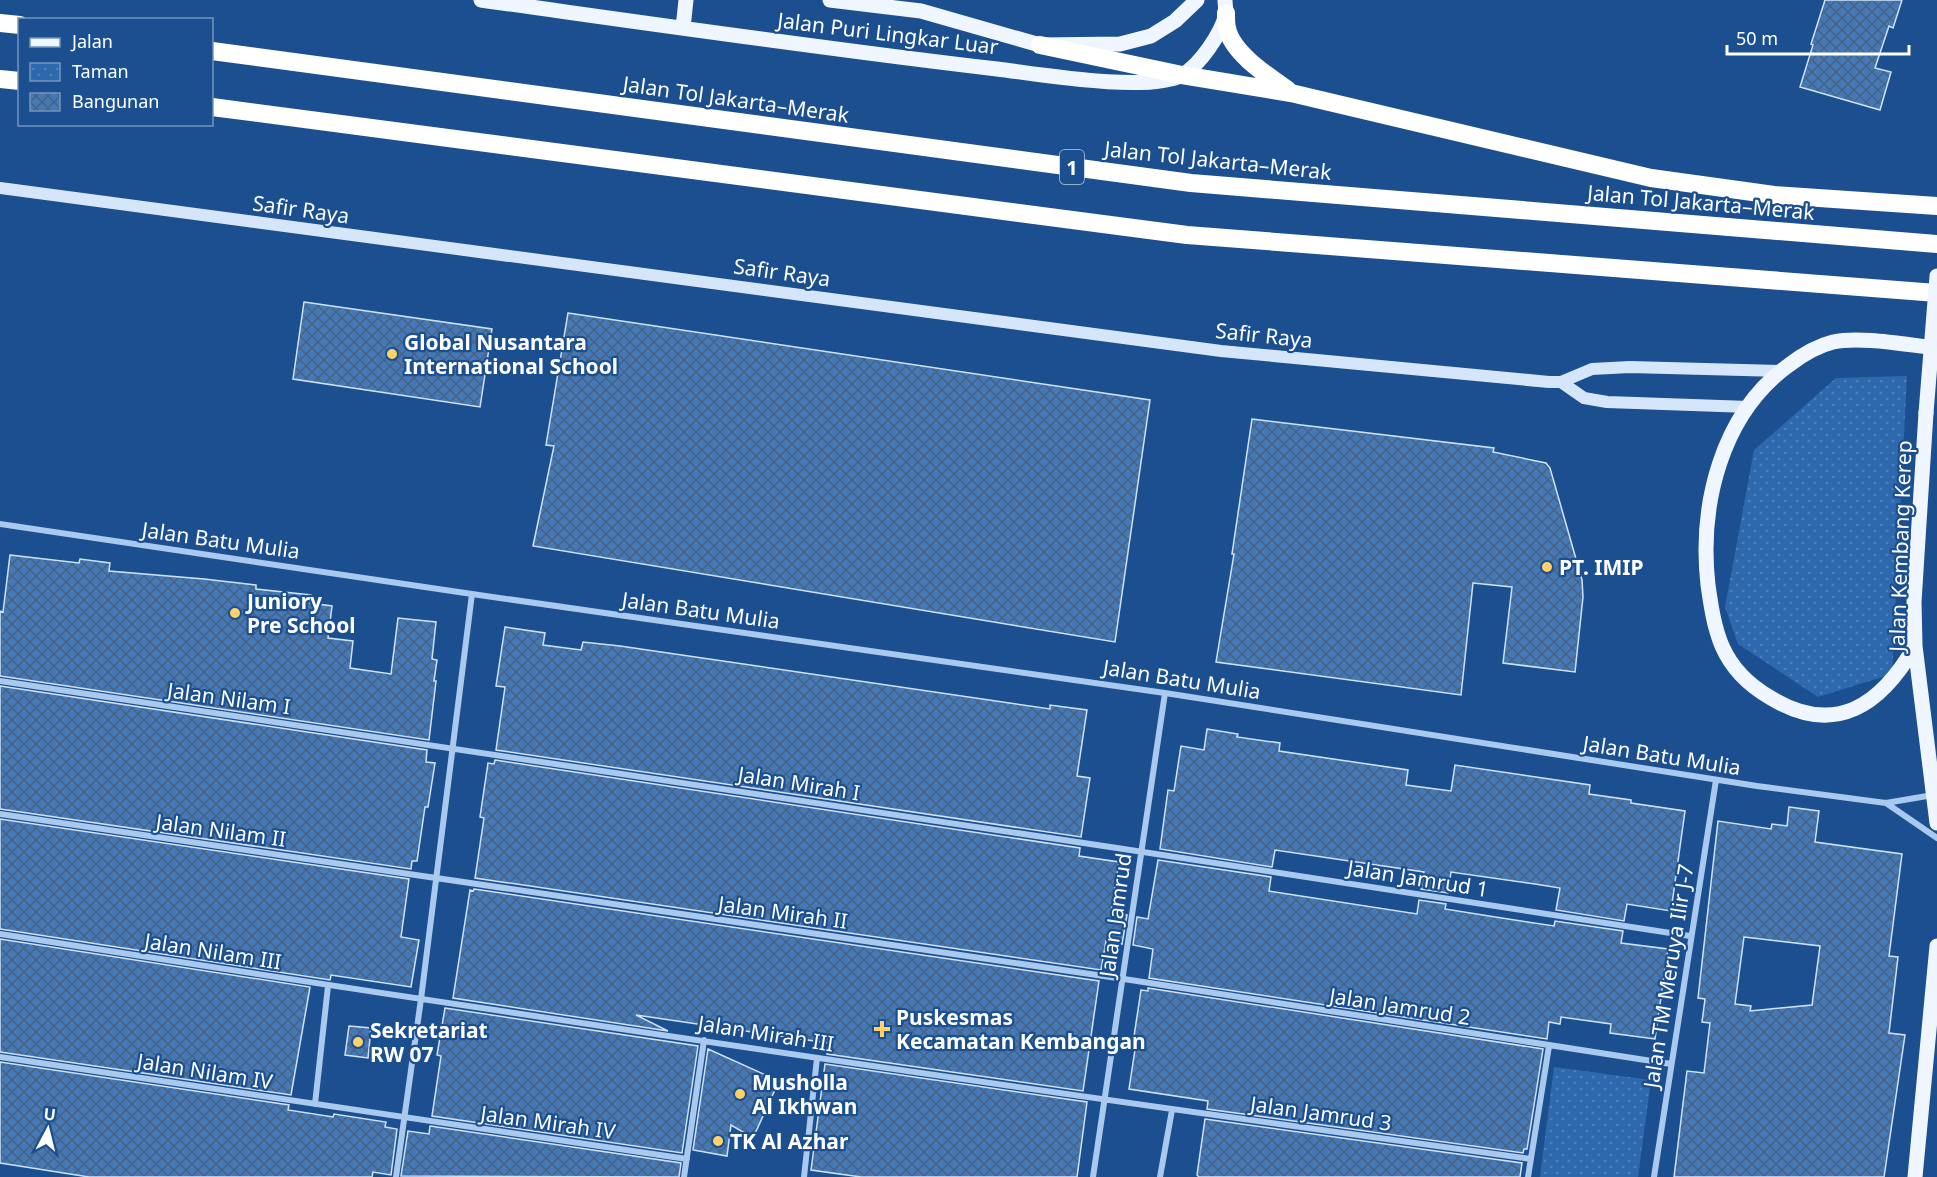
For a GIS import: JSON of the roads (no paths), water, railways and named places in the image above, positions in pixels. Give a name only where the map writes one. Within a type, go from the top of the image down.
[{"type":"highway","points":[[1225,7],[1227,28],[1232,41],[1246,57],[1291,93]]},
{"type":"highway","points":[[0,23],[18,25]]},
{"type":"highway","points":[[1041,45],[1182,75],[1291,93],[1651,178],[1774,195],[1937,206]]},
{"type":"highway","name":"Jalan Tol Jakarta–Merak","points":[[213,51],[1191,183],[1937,244]]},
{"type":"highway","points":[[0,79],[18,81]]},
{"type":"highway","points":[[213,106],[1187,235],[1937,293]]},
{"type":"main road","name":"Jalan Puri Lingkar Luar","points":[[481,0],[1090,80],[1151,82],[1182,75]]},
{"type":"main road","points":[[683,28],[686,0]]},
{"type":"main road","name":"Jalan Puri Lingkar Luar","points":[[830,0],[921,11],[1041,45]]},
{"type":"main road","points":[[1041,45],[1120,44],[1151,36],[1175,21],[1197,0]]},
{"type":"main road","points":[[1182,75],[1207,52],[1225,7]]},
{"type":"main road","name":"Jalan Kembang Kerep","points":[[1937,276],[1914,602],[1915,646],[1937,823]]},
{"type":"main road","points":[[1915,646],[1901,669],[1880,693],[1852,711],[1828,716],[1804,713],[1777,702],[1753,686],[1735,668],[1723,648],[1713,615],[1707,574],[1706,535],[1710,500],[1718,467],[1732,434],[1749,407],[1781,370],[1809,351],[1834,342],[1856,341],[1937,348]]},
{"type":"main road","points":[[1915,1177],[1937,946]]},
{"type":"main road","points":[[1931,995],[1937,974]]},
{"type":"street","name":"Safir Raya","points":[[0,188],[1221,351],[1561,382],[1592,369],[1648,366],[1781,370]]},
{"type":"street","name":"Safir Raya","points":[[1561,382],[1584,398],[1607,402],[1749,407]]},
{"type":"street","name":"Jalan Batu Mulia","points":[[0,524],[1165,693],[1716,780],[1886,803],[1933,795]]},
{"type":"street","points":[[396,1177],[422,999],[472,594]]},
{"type":"street","name":"Jalan Nilam I","points":[[0,681],[454,748]]},
{"type":"street","name":"Jalan Jamrud","points":[[1093,1177],[1165,693]]},
{"type":"street","name":"Jalan Mirah I","points":[[454,748],[1140,852]]},
{"type":"street","name":"Jalan TM Meruya Ilir J-7","points":[[1654,1177],[1716,780]]},
{"type":"street","name":"Jalan Batu Mulia","points":[[1886,803],[1937,838]]},
{"type":"street","name":"Jalan Nilam II","points":[[0,814],[437,878]]},
{"type":"street","name":"Jalan Jamrud 1","points":[[1140,852],[1690,936]]},
{"type":"street","name":"Jalan Mirah II","points":[[437,878],[1124,979]]},
{"type":"street","name":"Jalan Nilam III","points":[[0,934],[422,999]]},
{"type":"street","name":"Jalan Jamrud 2","points":[[1124,979],[1671,1064]]},
{"type":"street","points":[[315,1104],[328,986]]},
{"type":"street","name":"Jalan Mirah III","points":[[422,999],[1106,1101]]},
{"type":"street","points":[[684,1177],[704,1040]]},
{"type":"street","points":[[1528,1177],[1549,1046]]},
{"type":"street","name":"Jalan Nilam IV","points":[[0,1057],[405,1117]]},
{"type":"street","points":[[804,1177],[817,1058]]},
{"type":"street","name":"Jalan Jamrud 3","points":[[1106,1101],[1532,1159]]},
{"type":"street","points":[[1160,1177],[1172,1110]]},
{"type":"street","name":"Jalan Mirah IV","points":[[405,1117],[687,1159]]},
{"type":"place","name":"Global Nusantara International School","points":[[392,354]]},
{"type":"place","name":"PT. IMIP","points":[[1547,567]]},
{"type":"place","name":"Juniory Pre School","points":[[235,613]]},
{"type":"place","name":"Puskesmas Kecamatan Kembangan","points":[[882,1029]]},
{"type":"place","name":"Sekretariat RW 07","points":[[358,1042]]},
{"type":"place","name":"Musholla Al Ikhwan","points":[[740,1094]]},
{"type":"place","name":"TK Al Azhar","points":[[718,1141]]}]
